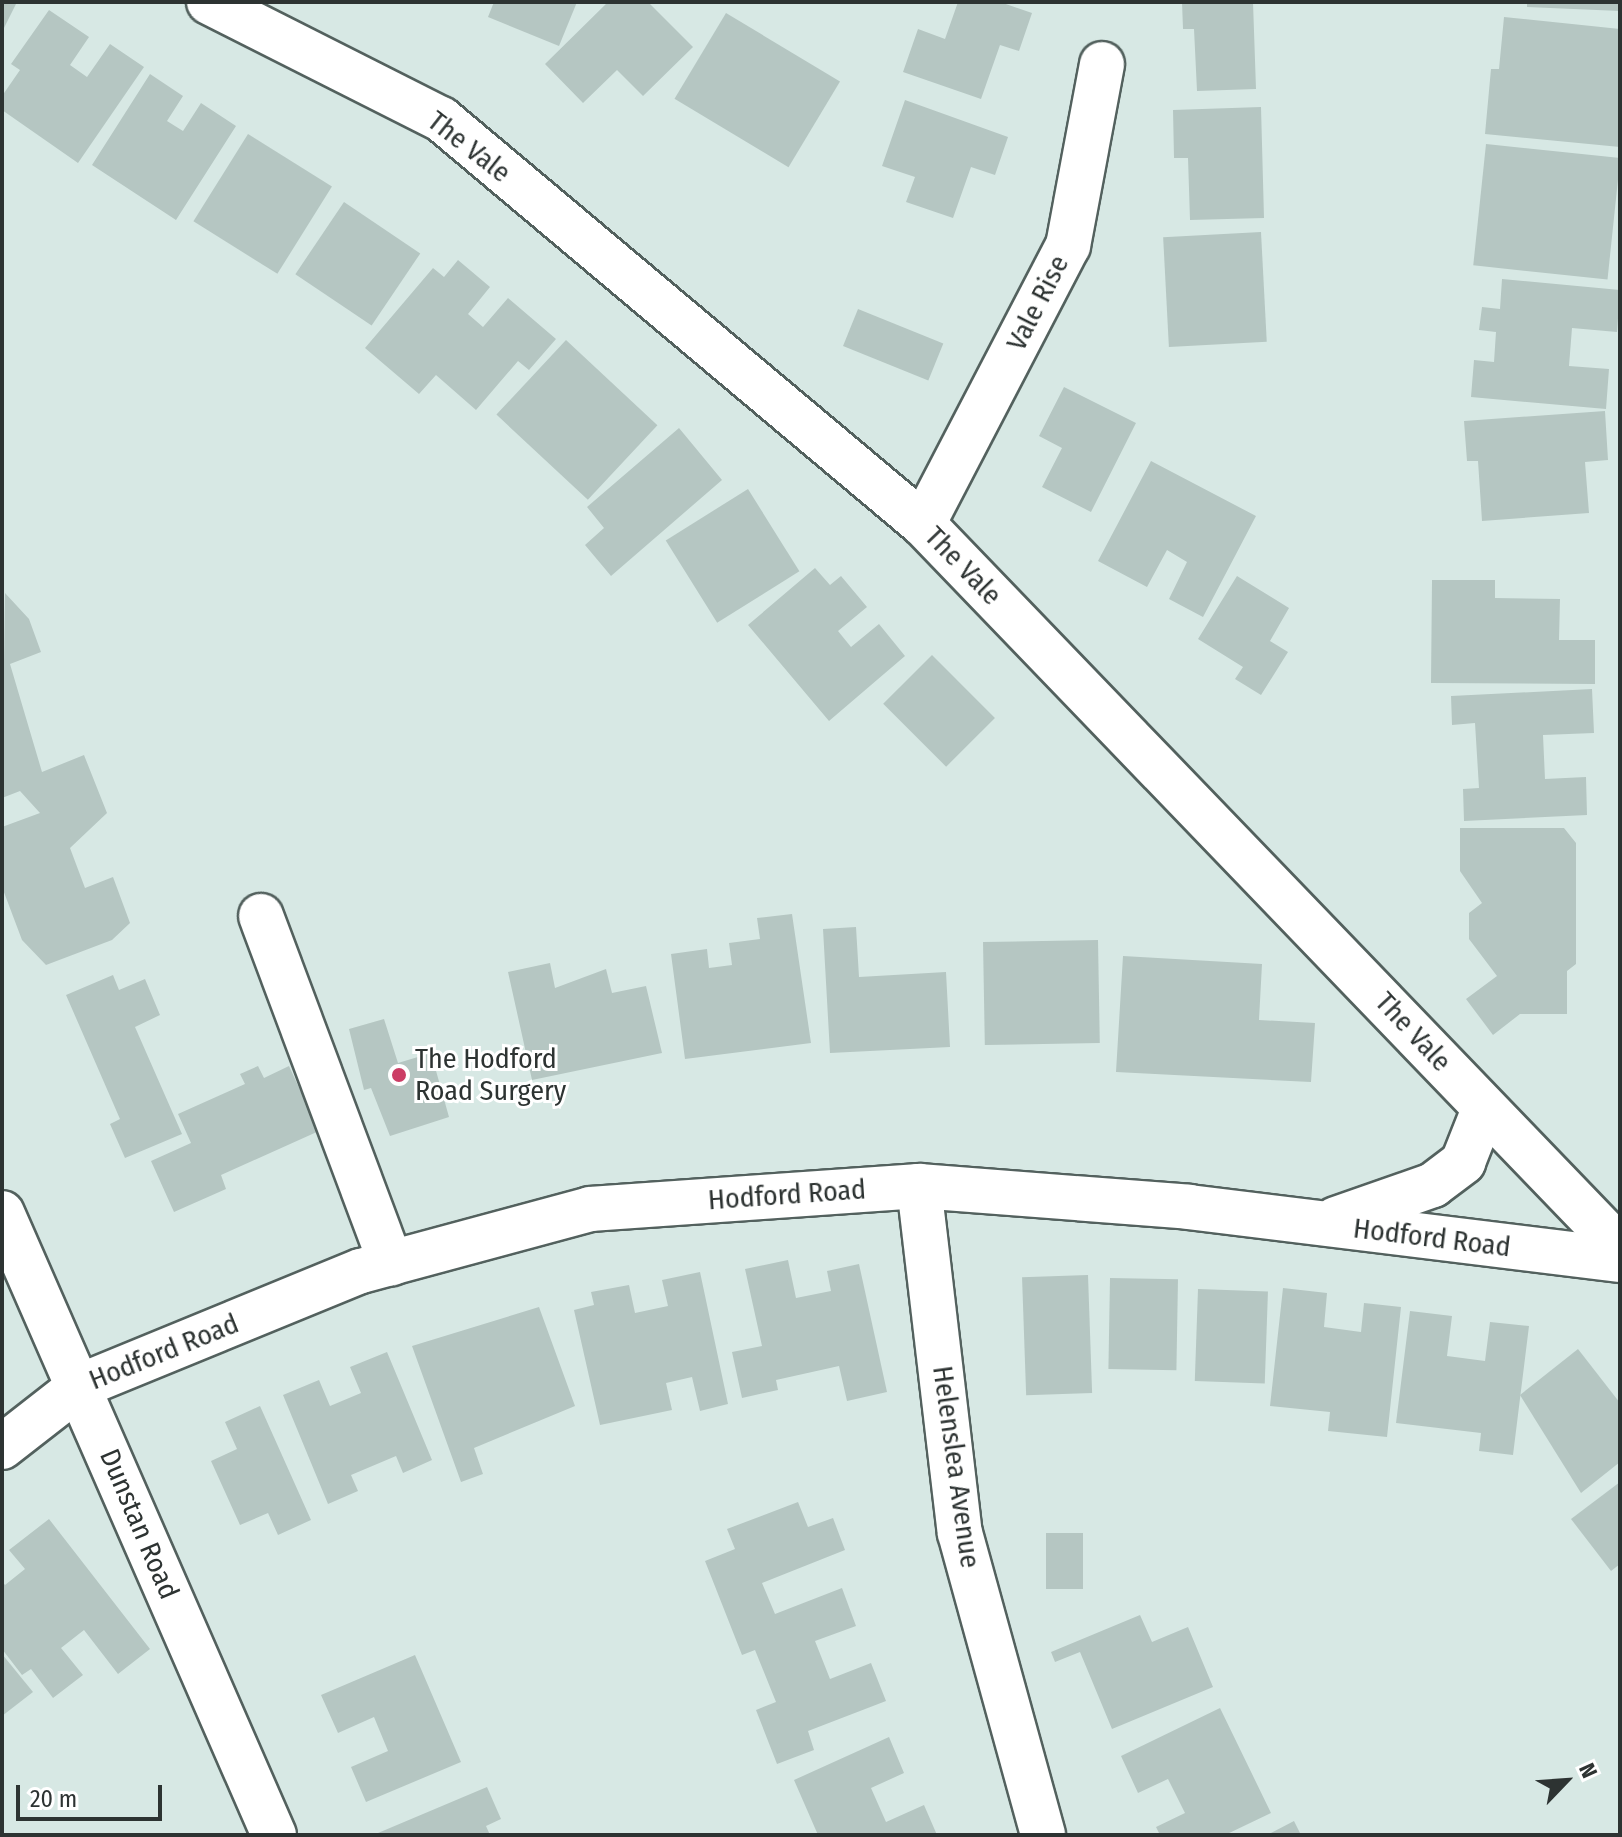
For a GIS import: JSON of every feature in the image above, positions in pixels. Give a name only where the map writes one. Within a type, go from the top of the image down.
[{"type":"street","name":"The Vale","points":[[209,2],[441,119],[923,524],[1620,1248]]},
{"type":"street","name":"Vale Rise","points":[[923,524],[1068,246],[1102,64]]},
{"type":"street","points":[[261,916],[391,1263]]},
{"type":"street","points":[[1318,1224],[1433,1185],[1463,1162],[1484,1109]]},
{"type":"street","name":"Hodford Road","points":[[2,1447],[80,1386],[391,1263],[590,1209],[919,1186],[1189,1207],[1620,1260]]},
{"type":"street","name":"Helenslea Avenue","points":[[919,1186],[960,1533],[1043,1835]]},
{"type":"street","name":"Dunstan Road","points":[[2,1213],[274,1835]]},
{"type":"building","points":[[2,2],[17,2],[2,32]]},
{"type":"building","points":[[494,2],[577,2],[559,46],[488,17]]},
{"type":"building","points":[[608,2],[648,2],[693,47],[643,96],[617,70],[583,103],[545,64]]},
{"type":"building","points":[[958,2],[1000,2],[1032,13],[1019,51],[1000,45],[981,99],[903,72],[918,29],[945,39]]},
{"type":"building","points":[[1182,2],[1253,2],[1256,89],[1197,91],[1194,29],[1183,29]]},
{"type":"building","points":[[1527,2],[1620,2],[1620,11],[1527,7]]},
{"type":"building","points":[[49,10],[89,37],[70,65],[87,77],[110,44],[144,67],[78,163],[2,110],[2,96],[20,70],[11,64]]},
{"type":"building","points":[[726,13],[840,82],[788,167],[674,99]]},
{"type":"building","points":[[1504,17],[1620,29],[1620,147],[1485,134],[1491,69],[1499,69]]},
{"type":"building","points":[[150,74],[183,96],[167,121],[183,131],[201,103],[236,126],[176,220],[92,165]]},
{"type":"building","points":[[905,100],[1008,137],[995,175],[971,167],[953,218],[906,202],[915,177],[882,166]]},
{"type":"building","points":[[1261,107],[1264,218],[1190,220],[1188,158],[1174,158],[1173,110]]},
{"type":"building","points":[[248,134],[332,186],[277,274],[193,221]]},
{"type":"building","points":[[1486,144],[1620,158],[1608,279],[1473,265]]},
{"type":"building","points":[[344,202],[420,253],[372,326],[295,274]]},
{"type":"building","points":[[1261,232],[1267,342],[1169,347],[1163,237]]},
{"type":"building","points":[[458,260],[490,287],[468,314],[483,327],[508,298],[556,339],[529,370],[518,361],[476,410],[436,375],[419,394],[365,348],[433,268],[444,277]]},
{"type":"building","points":[[1502,279],[1620,290],[1617,332],[1572,328],[1569,366],[1609,369],[1606,409],[1471,397],[1474,360],[1494,362],[1496,332],[1479,330],[1482,307],[1500,309]]},
{"type":"building","points":[[858,309],[943,343],[928,381],[843,346]]},
{"type":"building","points":[[566,340],[657,425],[588,500],[496,415]]},
{"type":"building","points":[[1064,387],[1136,423],[1091,512],[1042,487],[1062,448],[1039,436]]},
{"type":"building","points":[[1605,411],[1608,460],[1585,462],[1589,513],[1482,521],[1478,461],[1467,461],[1464,421]]},
{"type":"building","points":[[679,428],[722,480],[611,576],[585,545],[604,528],[587,507]]},
{"type":"building","points":[[1151,461],[1256,516],[1203,617],[1169,599],[1187,562],[1167,550],[1147,587],[1098,561]]},
{"type":"building","points":[[748,489],[799,571],[717,623],[666,540]]},
{"type":"building","points":[[815,568],[830,585],[841,576],[867,607],[838,631],[851,647],[879,624],[905,656],[829,721],[748,625]]},
{"type":"building","points":[[1237,576],[1289,608],[1270,641],[1288,652],[1261,695],[1235,679],[1243,667],[1198,639]]},
{"type":"building","points":[[1432,580],[1495,580],[1495,598],[1560,599],[1559,640],[1595,640],[1595,684],[1431,683]]},
{"type":"building","points":[[5,593],[29,619],[41,652],[10,664],[42,772],[84,755],[107,813],[70,848],[85,888],[113,877],[130,923],[112,940],[46,965],[22,940],[2,887],[2,827],[40,813],[20,791],[2,798]]},
{"type":"building","points":[[932,655],[995,718],[946,767],[883,704]]},
{"type":"building","points":[[1592,689],[1594,733],[1543,735],[1545,779],[1586,777],[1587,815],[1464,821],[1463,789],[1479,788],[1475,723],[1452,725],[1451,696]]},
{"type":"building","points":[[1460,828],[1564,828],[1576,843],[1576,964],[1567,971],[1567,1014],[1520,1014],[1493,1035],[1466,999],[1497,976],[1469,939],[1469,913],[1482,903],[1460,871]]},
{"type":"building","points":[[792,914],[811,1043],[685,1059],[671,954],[707,949],[709,968],[732,965],[729,943],[760,939],[757,918]]},
{"type":"building","points":[[856,927],[859,977],[946,972],[950,1047],[830,1053],[823,929]]},
{"type":"building","points":[[1098,940],[1100,1043],[985,1045],[983,942]]},
{"type":"building","points":[[1123,956],[1262,964],[1259,1020],[1315,1023],[1311,1082],[1116,1072]]},
{"type":"building","points":[[550,963],[555,988],[606,969],[612,993],[646,986],[662,1053],[532,1080],[508,972]]},
{"type":"building","points":[[113,975],[119,990],[145,979],[160,1015],[135,1027],[182,1134],[125,1158],[110,1124],[120,1119],[66,995]]},
{"type":"building","name":"The Hodford Road Surgery","points":[[384,1019],[398,1063],[431,1053],[449,1117],[390,1136],[371,1088],[364,1090],[349,1029]]},
{"type":"building","points":[[258,1066],[264,1078],[289,1066],[319,1131],[221,1175],[226,1189],[174,1212],[151,1161],[191,1143],[178,1114],[245,1084],[240,1074]]},
{"type":"building","points":[[788,1260],[796,1298],[831,1291],[827,1271],[859,1264],[887,1392],[847,1401],[839,1366],[776,1380],[778,1390],[742,1398],[732,1352],[762,1346],[745,1269]]},
{"type":"building","points":[[700,1272],[728,1404],[700,1411],[692,1377],[666,1383],[672,1410],[600,1425],[574,1310],[594,1305],[591,1292],[629,1285],[635,1313],[668,1306],[662,1280]]},
{"type":"building","points":[[1088,1275],[1092,1393],[1026,1395],[1022,1277]]},
{"type":"building","points":[[1110,1278],[1178,1279],[1176,1370],[1108,1369]]},
{"type":"building","points":[[1283,1288],[1327,1293],[1324,1327],[1361,1332],[1364,1303],[1401,1307],[1387,1437],[1328,1431],[1330,1412],[1270,1406]]},
{"type":"building","points":[[1198,1289],[1268,1291],[1265,1383],[1195,1381]]},
{"type":"building","points":[[539,1307],[575,1406],[474,1448],[483,1474],[461,1482],[412,1346]]},
{"type":"building","points":[[1410,1311],[1452,1316],[1447,1356],[1485,1361],[1490,1322],[1529,1326],[1513,1455],[1479,1451],[1481,1433],[1396,1423]]},
{"type":"building","points":[[1578,1349],[1620,1403],[1620,1462],[1581,1493],[1520,1395]]},
{"type":"building","points":[[387,1352],[432,1460],[403,1473],[396,1456],[351,1475],[358,1491],[328,1504],[283,1395],[319,1380],[330,1406],[361,1393],[350,1367]]},
{"type":"building","points":[[260,1406],[311,1520],[278,1535],[268,1513],[240,1525],[211,1461],[237,1449],[225,1422]]},
{"type":"building","points":[[1620,1482],[1620,1564],[1611,1571],[1571,1519]]},
{"type":"building","points":[[798,1502],[808,1527],[833,1518],[845,1550],[762,1583],[775,1614],[842,1588],[856,1626],[815,1641],[830,1679],[871,1663],[886,1701],[808,1731],[814,1750],[777,1764],[756,1710],[776,1702],[755,1650],[742,1655],[705,1561],[735,1549],[727,1529]]},
{"type":"building","points":[[49,1519],[150,1649],[118,1674],[84,1630],[61,1648],[83,1675],[53,1698],[31,1669],[22,1675],[2,1649],[2,1581],[5,1585],[25,1569],[9,1550]]},
{"type":"building","points":[[1046,1533],[1083,1533],[1083,1589],[1046,1589]]},
{"type":"building","points":[[1140,1615],[1152,1642],[1188,1627],[1213,1687],[1112,1729],[1080,1652],[1055,1662],[1051,1652]]},
{"type":"building","points":[[2,1654],[33,1692],[2,1716]]},
{"type":"building","points":[[415,1655],[461,1762],[366,1802],[351,1767],[388,1751],[374,1717],[338,1733],[321,1695]]},
{"type":"building","points":[[1220,1708],[1271,1813],[1225,1835],[1160,1835],[1156,1827],[1185,1813],[1168,1779],[1138,1793],[1121,1756]]},
{"type":"building","points":[[889,1737],[904,1773],[871,1788],[886,1822],[924,1805],[937,1835],[818,1835],[794,1780]]},
{"type":"building","points":[[487,1787],[501,1819],[486,1826],[490,1835],[378,1833]]},
{"type":"building","points":[[1294,1821],[1301,1835],[1267,1835]]},
{"type":"place","name":"The Hodford Road Surgery","points":[[399,1075]]}]
